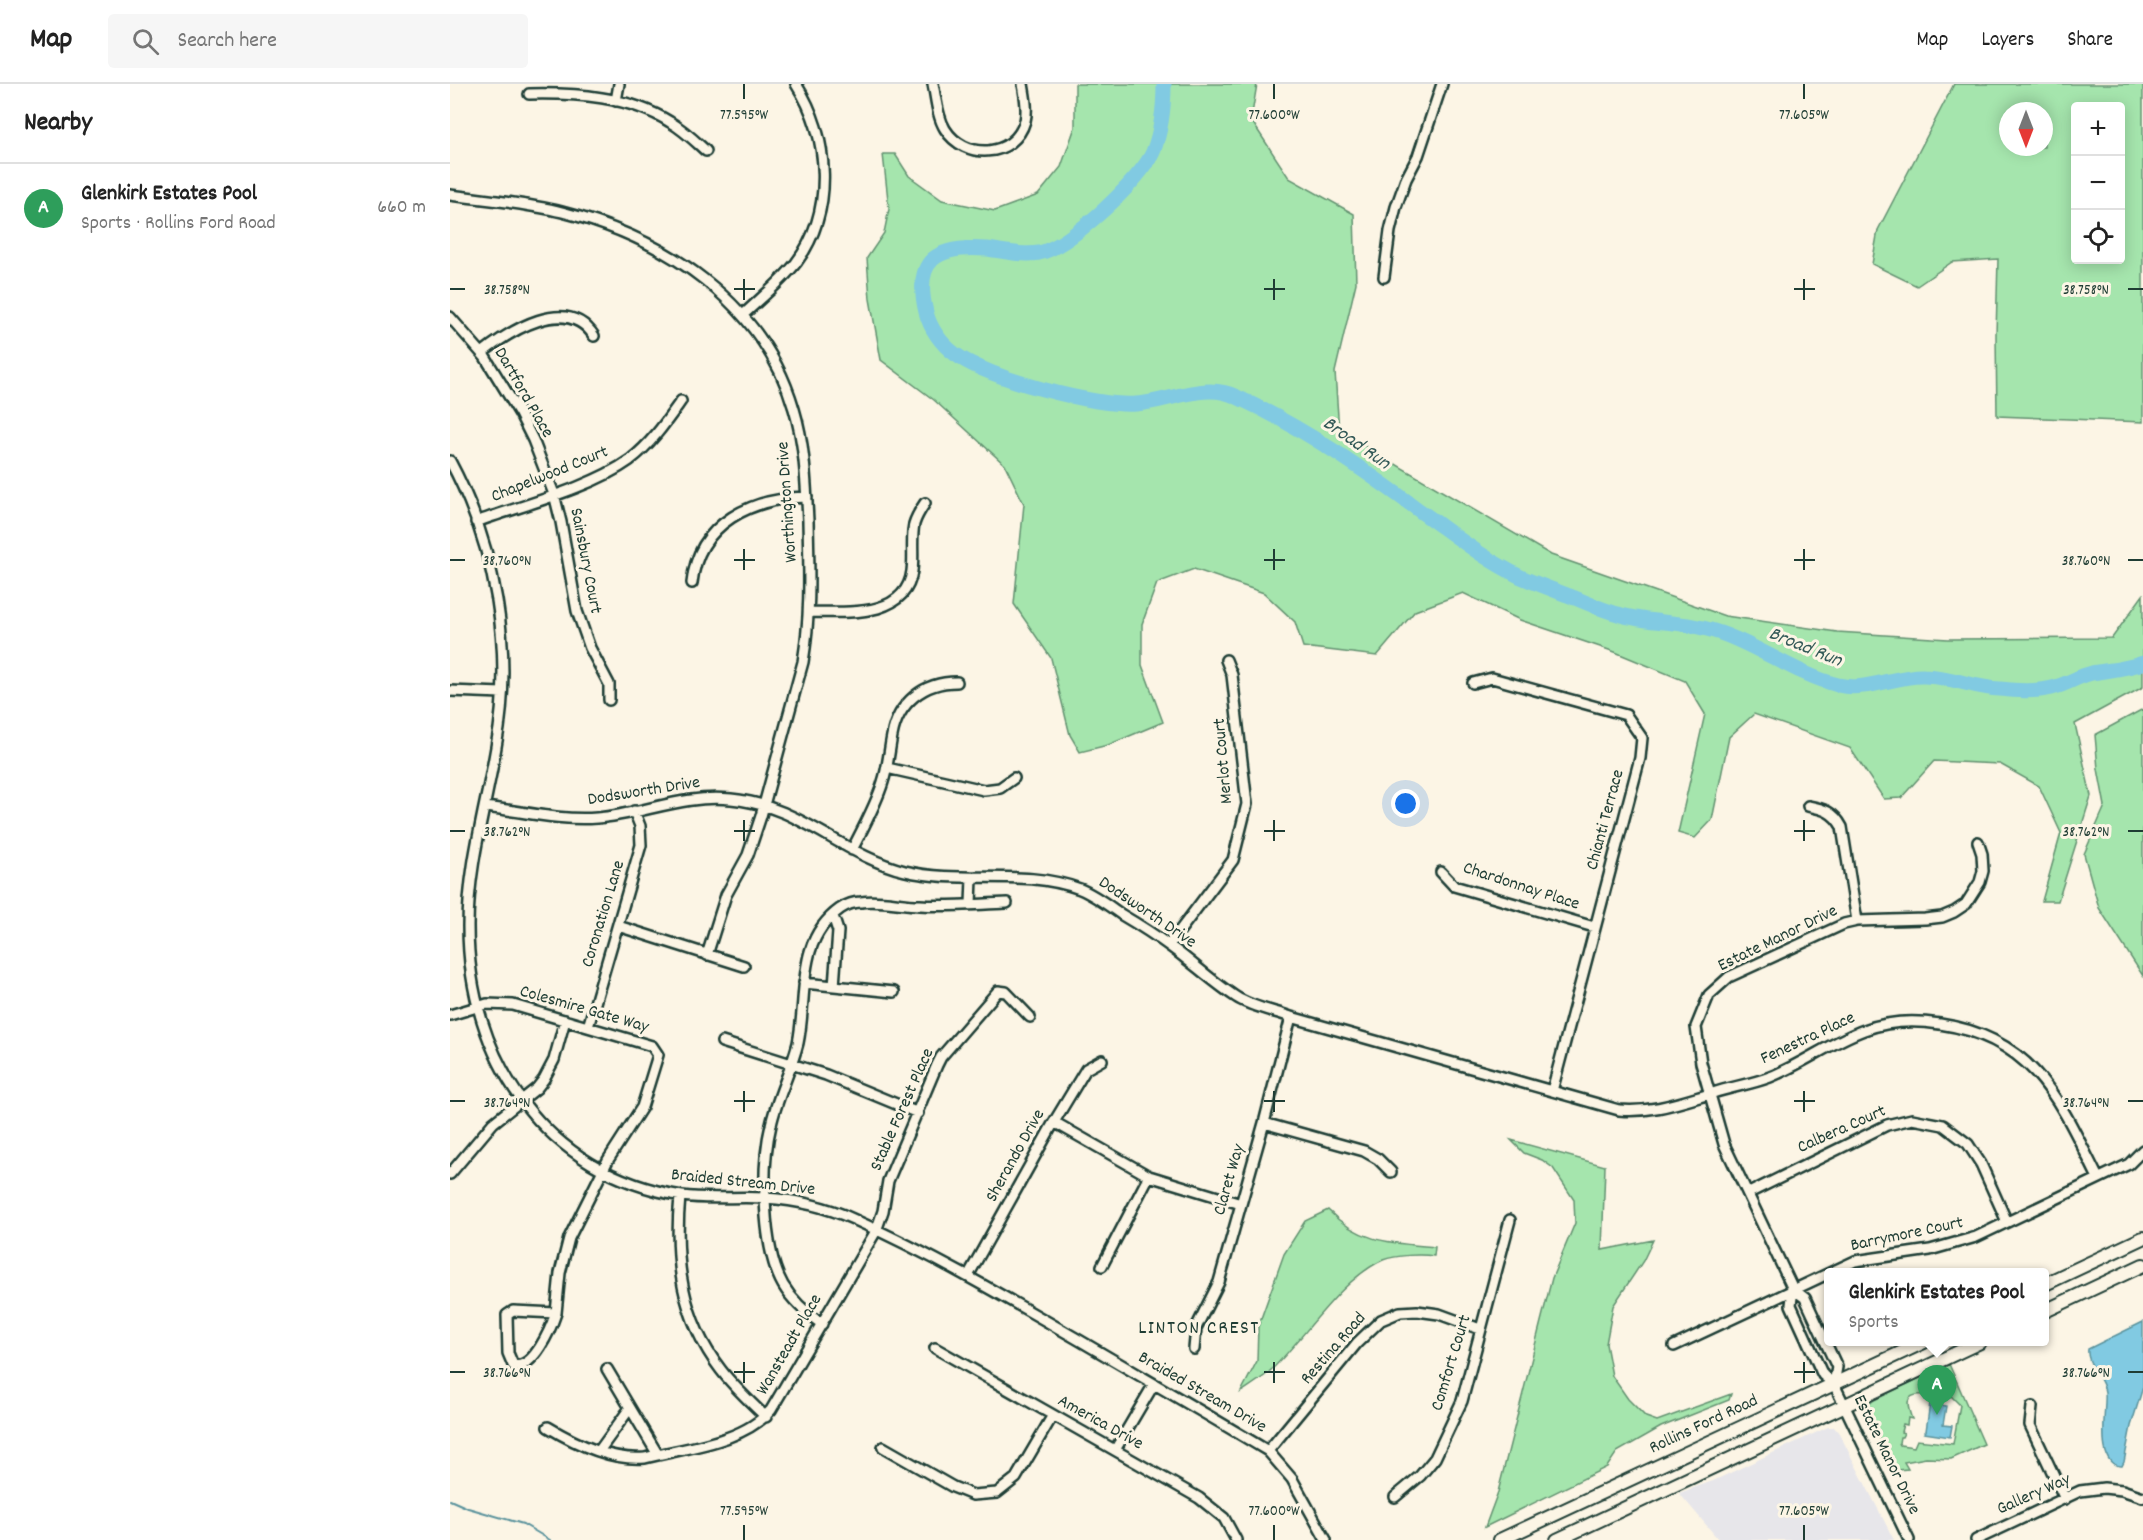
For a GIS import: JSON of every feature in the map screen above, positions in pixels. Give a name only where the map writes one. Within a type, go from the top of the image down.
[{"type":"main road","points":[[2049,1282],[2143,1238]]},
{"type":"main road","points":[[2049,1309],[2143,1265]]},
{"type":"main road","name":"Rollins Ford Road","points":[[1500,1540],[1914,1346]]},
{"type":"main road","points":[[1557,1540],[1970,1346]]},
{"type":"street","points":[[616,101],[619,84]]},
{"type":"street","points":[[743,315],[796,262],[806,248],[818,218],[824,186],[822,149],[814,120],[796,84]]},
{"type":"street","points":[[933,84],[940,119],[951,137],[964,147],[984,152],[1008,145],[1019,133],[1026,114],[1023,84]]},
{"type":"street","points":[[1384,277],[1390,231],[1396,207],[1406,179],[1418,156],[1442,84]]},
{"type":"street","points":[[529,94],[570,95],[616,101],[655,113],[670,122],[706,152]]},
{"type":"street","name":"Worthington Drive","points":[[450,195],[563,212],[633,236],[657,248],[718,289],[743,315],[766,347],[788,392],[803,448],[807,497],[809,612],[803,662],[748,855],[726,895],[707,955]]},
{"type":"street","name":"Dartford Place","points":[[450,317],[482,353],[520,414],[554,494]]},
{"type":"street","points":[[482,353],[514,330],[543,319],[557,318],[577,321],[590,330],[594,336]]},
{"type":"street","name":"Chapelwood Court","points":[[476,522],[600,477],[630,460],[655,436],[681,401]]},
{"type":"street","name":"Braided Stream Drive","points":[[450,462],[476,522],[491,570],[501,628],[502,693],[497,742],[477,847],[468,914],[469,961],[477,1006],[494,1056],[521,1099],[569,1148],[603,1169],[647,1187],[680,1196],[766,1198],[821,1207],[842,1214],[968,1276],[1268,1451],[1292,1479],[1326,1540]]},
{"type":"street","name":"Sainsbury Court","points":[[554,494],[577,611],[590,648],[609,684],[609,700]]},
{"type":"street","points":[[692,583],[696,564],[702,552],[716,531],[727,520],[749,507],[765,502],[807,497]]},
{"type":"street","points":[[809,612],[869,611],[899,596],[910,580],[914,522],[925,503]]},
{"type":"street","name":"Merlot Court","points":[[1169,945],[1233,860],[1247,804],[1232,675],[1226,660]]},
{"type":"street","name":"Chianti Terrace","points":[[1473,682],[1492,678],[1626,715],[1641,738],[1640,758],[1552,1091]]},
{"type":"street","points":[[852,850],[878,796],[887,768],[895,724],[907,702],[923,689],[934,684],[957,682]]},
{"type":"street","points":[[450,691],[502,693]]},
{"type":"street","points":[[887,768],[984,790],[1000,788],[1014,778]]},
{"type":"street","name":"Dodsworth Drive","points":[[485,807],[577,818],[611,816],[676,801],[711,798],[764,805],[807,822],[852,850],[884,864],[905,870],[927,875],[972,878],[1034,878],[1064,884],[1096,898],[1169,945],[1238,998],[1291,1017],[1619,1110],[1636,1112],[1671,1106],[1710,1094]]},
{"type":"street","points":[[1808,806],[1829,812],[1837,818],[1842,827],[1857,921]]},
{"type":"street","name":"Coronation Lane","points":[[588,1027],[641,845],[640,825],[634,811]]},
{"type":"street","name":"Estate Manor Drive","points":[[1824,1339],[1805,1298],[1793,1289],[1724,1143],[1701,1063],[1696,1027],[1709,995],[1730,977],[1834,928],[1857,921],[1925,920],[1942,917],[1966,904],[1975,892],[1983,871],[1982,854],[1978,842]]},
{"type":"street","name":"Chardonnay Place","points":[[1441,872],[1454,886],[1594,927]]},
{"type":"street","points":[[971,904],[972,878]]},
{"type":"street","points":[[822,1324],[800,1308],[791,1298],[779,1276],[769,1239],[766,1198],[766,1150],[771,1125],[801,1028],[806,962],[810,949],[816,937],[833,916],[842,908],[860,902],[927,906],[1007,903]]},
{"type":"street","points":[[833,916],[838,931],[834,986]]},
{"type":"street","points":[[618,926],[744,966]]},
{"type":"street","points":[[804,983],[894,992]]},
{"type":"street","name":"Stable Forest Place","points":[[876,1231],[883,1211],[888,1181],[941,1057],[995,993],[1002,990],[1006,992],[1030,1017]]},
{"type":"street","name":"Colesmire Gate Way","points":[[450,1015],[477,1006],[500,1003],[652,1046],[658,1054],[642,1107],[603,1169]]},
{"type":"street","name":"Claret Way","points":[[1194,1349],[1196,1328],[1219,1282],[1291,1017]]},
{"type":"street","points":[[450,1174],[493,1123],[537,1088],[550,1071],[566,1020]]},
{"type":"street","name":"Fenestra Place","points":[[1710,1094],[1769,1077],[1837,1041],[1867,1029],[1900,1022],[1921,1021],[1952,1026],[1975,1032],[1997,1042],[2018,1055],[2037,1073],[2064,1111],[2098,1178]]},
{"type":"street","points":[[722,1042],[792,1063],[918,1113]]},
{"type":"street","name":"Sherando Drive","points":[[968,1276],[1054,1122],[1086,1070],[1102,1060]]},
{"type":"street","name":"Calbera Court","points":[[1749,1193],[1887,1125],[1912,1119],[1943,1125],[1968,1143],[1981,1164],[2007,1222]]},
{"type":"street","points":[[1054,1122],[1149,1176],[1240,1204]]},
{"type":"street","points":[[1264,1123],[1364,1151],[1378,1159],[1391,1172]]},
{"type":"street","name":"Barrymore Court","points":[[1840,1268],[1855,1261],[1929,1250],[1976,1237],[2129,1164],[2143,1150]]},
{"type":"street","points":[[556,1313],[513,1311],[507,1316],[508,1353],[513,1365],[517,1367],[524,1365],[535,1354],[551,1329],[556,1313],[560,1273],[569,1238],[603,1169]]},
{"type":"street","points":[[1102,1266],[1149,1176]]},
{"type":"street","points":[[680,1196],[678,1260],[692,1320],[721,1371],[766,1417]]},
{"type":"street","name":"Comfort Court","points":[[1395,1497],[1420,1476],[1435,1458],[1462,1401],[1510,1220]]},
{"type":"street","name":"Wansteadt Place","points":[[548,1427],[566,1438],[599,1451],[635,1459],[735,1436],[746,1431],[766,1417],[771,1410],[876,1231]]},
{"type":"street","name":"Barrymore Court","points":[[1674,1346],[1824,1275]]},
{"type":"street","name":"Estate Manor Drive","points":[[1793,1289],[1791,1305],[1823,1375],[1834,1384],[1909,1540]]},
{"type":"street","name":"Restina Road","points":[[1268,1451],[1357,1343],[1381,1320],[1400,1312],[1417,1311],[1439,1314],[1480,1329]]},
{"type":"street","name":"Estate Manor Drive","points":[[1827,1346],[1837,1367],[1834,1384]]},
{"type":"street","name":"America Drive","points":[[935,1348],[1199,1498],[1224,1518],[1236,1540]]},
{"type":"street","points":[[607,1368],[658,1455]]},
{"type":"street","points":[[1115,1450],[1154,1384]]},
{"type":"street","points":[[2032,1407],[2030,1425],[2065,1499]]},
{"type":"street","points":[[599,1451],[630,1408]]},
{"type":"street","points":[[883,1448],[973,1495],[997,1493],[1016,1478],[1053,1415]]},
{"type":"street","name":"Gallery Way","points":[[1976,1540],[2080,1491],[2104,1488],[2122,1490],[2143,1497]]},
{"type":"shaded area","points":[[1828,1427],[1834,1427],[1839,1433],[1894,1540],[1719,1540],[1679,1493],[1713,1481]]},
{"type":"green space","points":[[1075,84],[1257,84],[1251,120],[1289,178],[1354,214],[1356,283],[1335,372],[1339,431],[1551,555],[1725,616],[1837,632],[1948,639],[2112,638],[2143,595],[2143,687],[2075,724],[2091,796],[2058,901],[2042,901],[2061,833],[2039,786],[2000,764],[1934,761],[1901,798],[1884,799],[1850,748],[1754,714],[1729,737],[1712,820],[1695,838],[1678,833],[1705,714],[1685,681],[1615,652],[1520,620],[1463,593],[1415,611],[1377,656],[1303,647],[1295,622],[1264,593],[1194,569],[1157,583],[1142,624],[1142,665],[1163,722],[1108,745],[1080,752],[1070,735],[1051,658],[1014,604],[1024,504],[1005,465],[934,400],[881,360],[870,299],[867,258],[884,233],[889,209],[883,154],[895,154],[909,176],[942,200],[995,211],[1038,195],[1061,167],[1075,127]]},
{"type":"green space","points":[[1954,84],[2143,84],[2143,422],[1997,416],[1998,259],[1952,262],[1917,286],[1872,264],[1878,230]]},
{"type":"green space","points":[[2143,709],[2143,976],[2099,908],[2084,854],[2105,806],[2095,735]]},
{"type":"green space","points":[[1511,1140],[1605,1166],[1602,1250],[1653,1240],[1643,1261],[1613,1306],[1606,1344],[1612,1376],[1628,1399],[1646,1417],[1657,1421],[1731,1394],[1729,1400],[1661,1427],[1617,1452],[1607,1467],[1485,1527],[1498,1492],[1552,1278],[1575,1223],[1574,1200],[1553,1168],[1542,1160],[1524,1153]]},
{"type":"green space","points":[[1328,1210],[1340,1221],[1365,1235],[1391,1242],[1435,1247],[1434,1256],[1395,1257],[1383,1260],[1367,1269],[1337,1296],[1268,1373],[1241,1392],[1257,1361],[1258,1327],[1284,1254],[1305,1221]]},
{"type":"green space","points":[[1949,1364],[1984,1444],[1951,1459],[1926,1458],[1904,1462],[1908,1469],[1896,1470],[1868,1416],[1868,1405]],"holes":[[[1927,1392],[1950,1395],[1960,1405],[1953,1444],[1917,1440],[1914,1447],[1900,1445],[1900,1437],[1904,1433],[1901,1432],[1903,1424],[1907,1425],[1908,1418],[1912,1419],[1908,1405],[1910,1398],[1924,1395]]]},
{"type":"water","points":[[2143,1322],[2143,1387],[2122,1466],[2113,1464],[2105,1448],[2104,1386],[2090,1360],[2088,1349]]},
{"type":"water","points":[[1930,1403],[1946,1406],[1943,1425],[1952,1426],[1950,1437],[1924,1433]]},
{"type":"waterway","name":"Broad Run","points":[[1164,84],[1162,118],[1153,152],[1120,195],[1085,226],[1068,239],[1039,253],[1019,254],[969,248],[942,253],[926,268],[923,294],[928,318],[941,341],[955,354],[970,363],[1016,381],[1095,401],[1136,404],[1212,391],[1237,397],[1285,421],[1331,449],[1482,555],[1521,577],[1629,617],[1693,626],[1721,633],[1804,673],[1838,685],[1849,687],[1870,685],[1913,676],[1924,676],[1981,687],[2033,691],[2057,687],[2092,673],[2143,663]]},
{"type":"waterway","points":[[450,1500],[468,1508],[523,1524],[550,1540]]},
{"type":"place","name":"Glenkirk Estates Pool","points":[[1937,1415]]},
{"type":"district","name":"LINTON CREST","points":[[1199,1329]]}]
